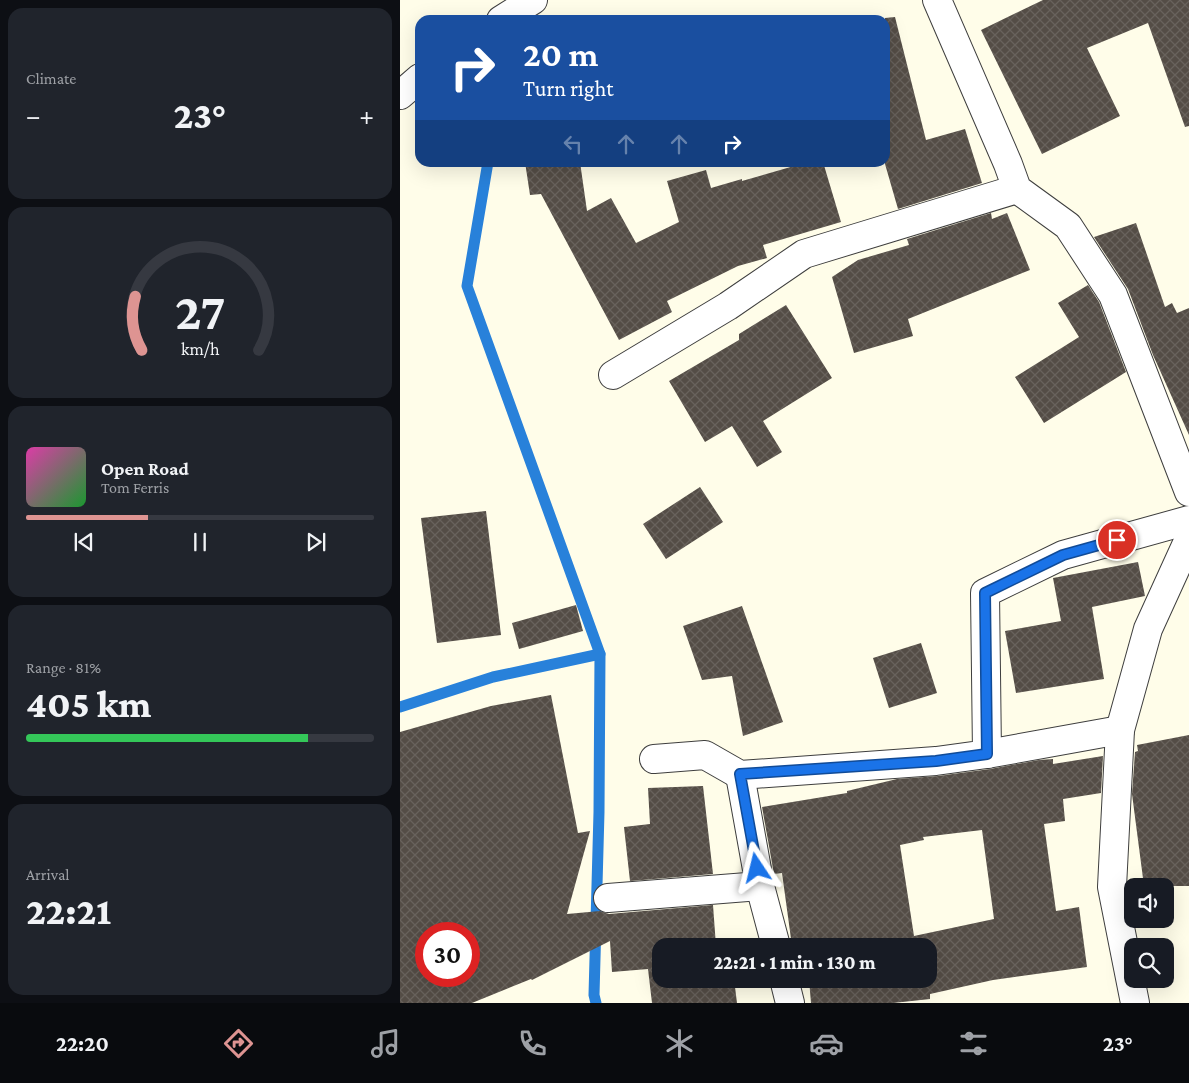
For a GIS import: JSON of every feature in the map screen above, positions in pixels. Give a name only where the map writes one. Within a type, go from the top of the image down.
[{"type":"street","points":[[509,15],[533,0]]},
{"type":"street","points":[[937,0],[1008,164],[1016,190],[1068,226],[1113,295],[1189,492]]},
{"type":"street","points":[[400,96],[415,82]]},
{"type":"street","points":[[613,375],[728,306],[804,254],[1016,190]]},
{"type":"street","points":[[987,754],[985,593],[1063,555],[1189,520]]},
{"type":"street","points":[[1136,1003],[1112,887],[1120,730],[1148,629],[1189,539]]},
{"type":"street","points":[[654,760],[705,755],[740,774],[936,761],[987,754],[1120,730]]},
{"type":"street","points":[[740,774],[760,886],[774,938]]},
{"type":"street","points":[[608,898],[760,886]]},
{"type":"street","points":[[786,988],[790,1003]]},
{"type":"building","points":[[1043,0],[1189,0],[1189,126],[1185,127],[1148,23],[1087,48],[1120,116],[1042,154],[981,30]]},
{"type":"building","points":[[895,17],[926,140],[965,129],[982,183],[898,209],[886,167],[890,167],[890,18]]},
{"type":"building","points":[[526,167],[581,167],[587,211],[611,198],[636,243],[679,222],[667,181],[706,170],[711,188],[791,167],[824,167],[841,222],[763,245],[767,258],[738,266],[667,301],[672,312],[619,340],[541,194],[530,195]]},
{"type":"building","points":[[991,213],[992,219],[1007,213],[1030,270],[908,319],[913,336],[854,353],[832,277],[858,260],[909,245],[907,239]]},
{"type":"building","points":[[1136,223],[1165,307],[1172,303],[1177,313],[1189,308],[1189,435],[1153,355],[1128,289],[1094,237]]},
{"type":"building","points":[[1088,285],[1099,302],[1126,372],[1044,423],[1015,377],[1079,337],[1058,303]]},
{"type":"building","points":[[786,305],[832,378],[763,421],[782,452],[757,467],[732,426],[705,442],[669,381],[739,340],[739,334]]},
{"type":"building","points":[[700,487],[723,522],[666,559],[643,524]]},
{"type":"building","points":[[486,511],[501,635],[437,643],[421,518]]},
{"type":"building","points":[[1138,562],[1145,596],[1092,607],[1104,679],[1016,693],[1005,631],[1061,621],[1053,578]]},
{"type":"building","points":[[576,605],[583,631],[519,649],[512,623]]},
{"type":"building","points":[[742,606],[783,722],[743,736],[732,676],[702,680],[683,626]]},
{"type":"building","points":[[921,643],[937,693],[889,708],[873,658]]},
{"type":"building","points":[[551,695],[578,833],[590,831],[567,914],[600,911],[609,914],[713,905],[715,938],[652,938],[652,988],[735,988],[737,1003],[652,1003],[648,969],[612,972],[610,941],[532,980],[472,1003],[400,1003],[400,732],[491,706]]},
{"type":"building","points":[[1189,735],[1189,886],[1174,886],[1174,878],[1143,878],[1132,794],[1135,752],[1138,751],[1137,745]]},
{"type":"building","points":[[1103,756],[1101,793],[1063,799],[1065,821],[1044,824],[1056,911],[1079,907],[1087,967],[993,980],[930,994],[930,999],[893,1003],[811,1003],[810,988],[937,988],[937,938],[791,938],[782,873],[774,874],[762,807],[847,793],[847,791],[897,779],[938,776],[1053,759],[1053,764]],"holes":[[[982,830],[994,919],[914,936],[900,845],[924,840],[923,837]]]},
{"type":"building","points":[[703,786],[713,874],[630,881],[624,827],[650,824],[648,788]]},
{"type":"waterway","points":[[487,167],[467,286],[600,654],[599,812],[594,995],[596,1003]]},
{"type":"waterway","points":[[400,707],[493,677],[600,654]]},
{"type":"route","points":[[757,868],[740,774],[936,761],[987,754],[985,593],[1063,555],[1117,540]]}]
